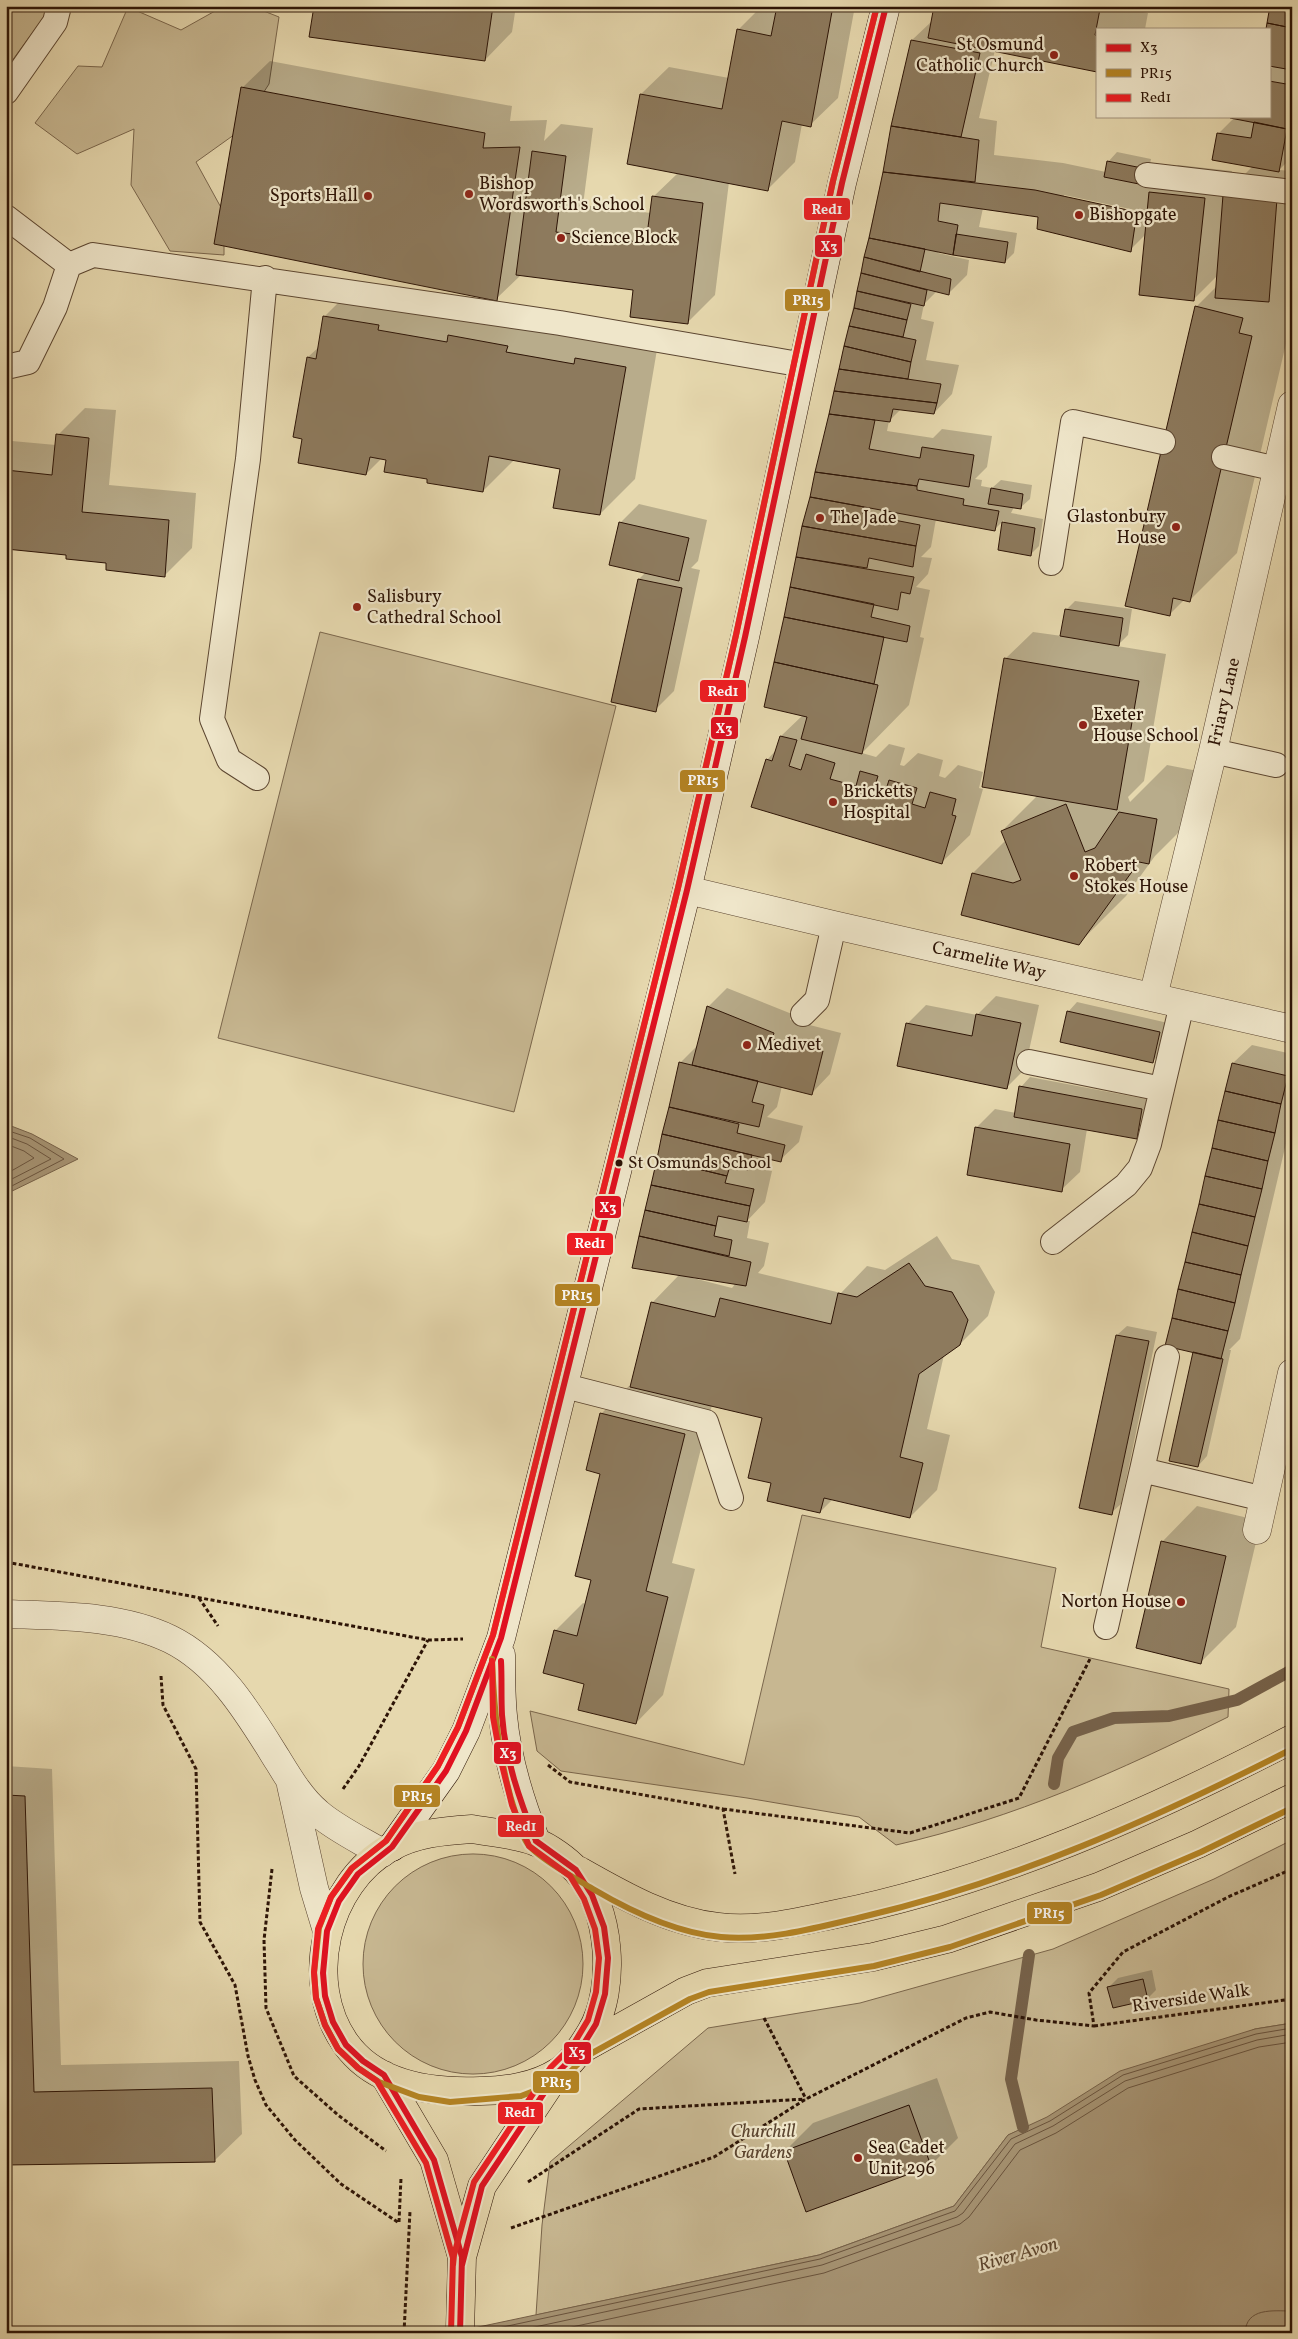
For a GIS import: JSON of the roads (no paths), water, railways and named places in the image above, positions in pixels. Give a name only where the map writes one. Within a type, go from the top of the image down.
[{"type":"highway","points":[[558,2072],[520,2087],[450,2093],[421,2089],[384,2075],[346,2045],[333,2022],[325,1996],[323,1973],[328,1931],[339,1901],[358,1874],[387,1850],[430,1832],[472,1829],[536,1841],[576,1870],[650,1909],[685,1922],[720,1928],[758,1928],[882,1905],[970,1879],[1119,1824],[1292,1739]]},
{"type":"highway","points":[[580,2050],[686,1991],[707,1983],[873,1957],[947,1939],[1098,1887],[1198,1844],[1292,1798]]},
{"type":"highway","points":[[460,2333],[462,2258],[482,2186],[558,2072],[580,2050],[596,2024],[603,2001],[608,1958],[604,1927],[592,1895],[576,1870]]},
{"type":"highway","points":[[384,2075],[434,2160],[462,2258]]},
{"type":"street","points":[[6,1614],[96,1619],[138,1627],[170,1639],[209,1667],[229,1688],[290,1779],[318,1813],[387,1850],[446,1771],[466,1731],[501,1638],[565,1386],[687,890],[743,647],[842,183],[886,6]]},
{"type":"street","name":"Friary Lane","points":[[1152,997],[1213,751],[1292,405]]},
{"type":"street","name":"Carmelite Way","points":[[687,890],[834,926],[1292,1029]]},
{"type":"street","points":[[1257,1530],[1292,1373]]},
{"type":"street","points":[[501,1638],[502,1716],[509,1759],[520,1802],[536,1841]]},
{"type":"street","points":[[290,1779],[314,1888],[328,1931]]},
{"type":"lane","points":[[6,92],[55,22],[59,6]]},
{"type":"lane","points":[[1147,175],[1292,192]]},
{"type":"lane","points":[[6,217],[69,265]]},
{"type":"lane","points":[[69,265],[93,255],[265,278],[560,323],[804,365]]},
{"type":"lane","points":[[6,367],[28,362],[56,307],[69,265]]},
{"type":"lane","points":[[257,778],[228,760],[212,719],[248,459],[265,278]]},
{"type":"lane","points":[[1052,563],[1073,422],[1163,442]]},
{"type":"lane","points":[[1224,457],[1277,470]]},
{"type":"lane","points":[[1213,751],[1276,765]]},
{"type":"lane","points":[[803,1014],[816,1000],[834,926]]},
{"type":"lane","points":[[1053,1242],[1126,1185],[1140,1168],[1149,1144],[1182,1004]]},
{"type":"lane","points":[[1029,1062],[1162,1089]]},
{"type":"lane","points":[[1106,1627],[1167,1357]]},
{"type":"lane","points":[[565,1386],[706,1422],[731,1498]]},
{"type":"lane","points":[[1142,1470],[1264,1499]]},
{"type":"water","points":[[6,1124],[32,1134],[78,1159],[6,1194]]},
{"type":"water","name":"River Avon","points":[[1292,2023],[1292,2330],[1215,2333],[450,2333],[819,2255],[954,2206],[1008,2135],[1047,2117],[1120,2071],[1255,2029]]},
{"type":"water","points":[[6,2327],[113,2333],[6,2333]]},
{"type":"waterway","points":[[1054,1784],[1058,1758],[1073,1732],[1114,1718],[1169,1716],[1237,1700],[1292,1670]]},
{"type":"waterway","points":[[1023,2127],[1011,2079],[1029,1955]]},
{"type":"place","name":"St Osmund Catholic Church","points":[[1054,55]]},
{"type":"place","name":"Bishop Wordsworth's School","points":[[469,194]]},
{"type":"place","name":"Sports Hall","points":[[368,196]]},
{"type":"place","name":"Bishopgate","points":[[1079,215]]},
{"type":"place","name":"Science Block","points":[[561,238]]},
{"type":"place","name":"The Jade","points":[[820,518]]},
{"type":"place","name":"Glastonbury House","points":[[1176,527]]},
{"type":"place","name":"Salisbury Cathedral School","points":[[357,607]]},
{"type":"place","name":"Exeter House School","points":[[1083,725]]},
{"type":"place","name":"Bricketts Hospital","points":[[833,802]]},
{"type":"place","name":"Robert Stokes House","points":[[1074,876]]},
{"type":"place","name":"Medivet","points":[[747,1045]]},
{"type":"place","name":"St Osmunds School","points":[[619,1163]]},
{"type":"place","name":"Norton House","points":[[1181,1602]]},
{"type":"place","name":"Sea Cadet Unit 296","points":[[858,2158]]},
{"type":"park label","name":"Churchill Gardens","points":[[763,2142]]}]
